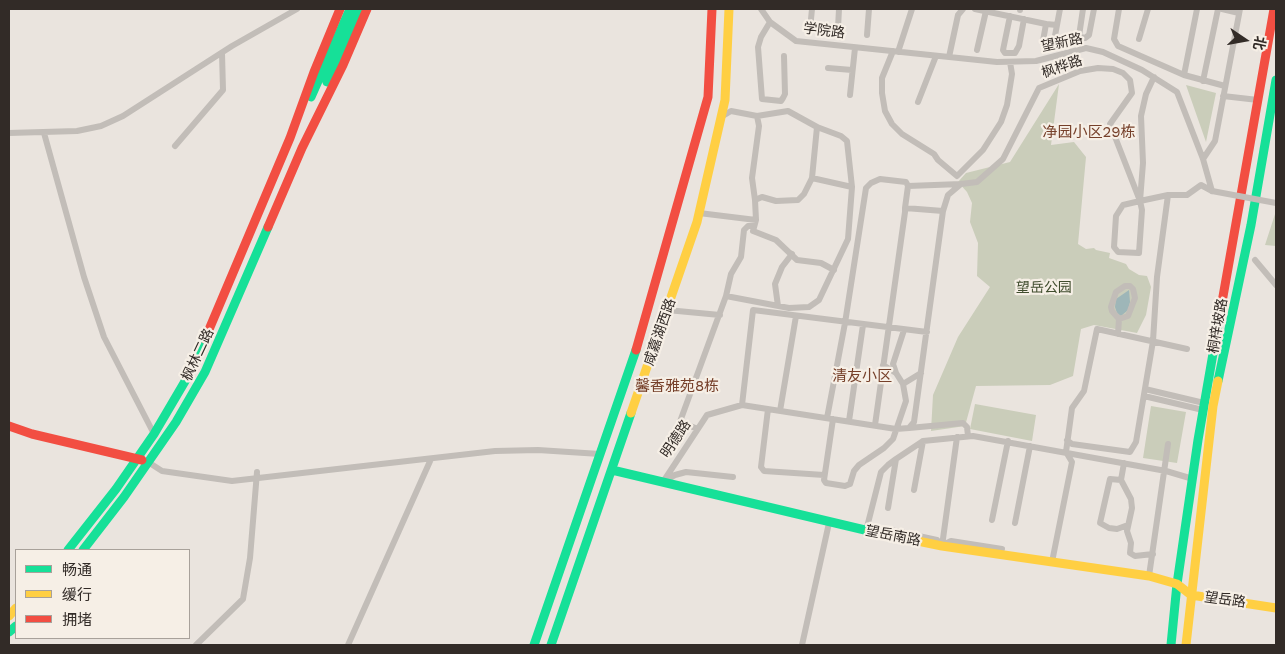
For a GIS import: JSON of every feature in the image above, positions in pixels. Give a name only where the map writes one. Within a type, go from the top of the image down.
[{"type":"main road","name":"枫林二路","points":[[69,549],[116,489],[154,434],[194,366],[290,138],[340,9]]},
{"type":"main road","points":[[324,79],[350,9]]},
{"type":"main road","points":[[324,79],[359,9]]},
{"type":"main road","name":"枫林二路","points":[[84,549],[176,422],[205,372],[302,148],[343,65],[367,9]]},
{"type":"main road","name":"咸嘉湖西路","points":[[534,645],[640,339],[708,97],[712,9]]},
{"type":"main road","name":"咸嘉湖西路","points":[[551,645],[699,213],[725,100],[729,9]]},
{"type":"main road","name":"桐梓坡路","points":[[1171,645],[1177,584],[1204,406],[1274,9]]},
{"type":"main road","name":"枫林二路","points":[[290,138],[324,79]]},
{"type":"main road","name":"枫林二路","points":[[302,148],[324,79]]},
{"type":"main road","name":"桐梓坡路","points":[[1186,645],[1213,406],[1251,225],[1276,80]]},
{"type":"main road","points":[[9,426],[32,434],[148,462]]},
{"type":"main road","name":"望岳南路","points":[[612,470],[884,535],[942,546],[1149,576],[1177,584]]},
{"type":"main road","name":"望岳路","points":[[1177,584],[1191,595],[1276,608]]},
{"type":"main road","points":[[1175,602],[1191,595]]},
{"type":"street","points":[[9,132],[77,131],[100,126],[123,116],[222,53],[297,9]]},
{"type":"street","name":"学院路","points":[[761,9],[770,22],[796,41],[866,49]]},
{"type":"street","points":[[810,29],[812,9]]},
{"type":"street","points":[[838,28],[839,9]]},
{"type":"street","points":[[867,34],[869,9]]},
{"type":"street","points":[[912,9],[895,52],[882,78],[885,111],[892,124],[902,134],[934,154],[938,160],[957,176],[983,150],[1001,122],[1007,105],[1012,74],[1010,62]]},
{"type":"street","points":[[949,57],[958,15],[963,9]]},
{"type":"street","points":[[975,9],[1057,25]]},
{"type":"street","points":[[1046,24],[1043,41],[1045,44],[1050,44],[1054,41],[1060,9]]},
{"type":"street","points":[[1083,9],[1078,36],[1085,38],[1089,36],[1094,9]]},
{"type":"street","points":[[1119,9],[1114,39],[1118,46],[1184,75],[1225,86]]},
{"type":"street","points":[[1139,39],[1148,9]]},
{"type":"street","points":[[1184,75],[1197,9]]},
{"type":"street","points":[[1203,81],[1218,9]]},
{"type":"street","points":[[1203,159],[1215,141],[1240,11],[1222,9]]},
{"type":"street","points":[[977,50],[986,11]]},
{"type":"street","points":[[1010,16],[1003,50],[1005,53],[1015,53],[1019,46],[1024,19]]},
{"type":"street","points":[[770,22],[760,37],[758,47],[762,99],[781,101],[783,98],[785,94],[784,56]]},
{"type":"street","points":[[850,95],[855,48]]},
{"type":"street","name":"望新路","points":[[866,49],[997,62],[1036,61],[1086,48],[1103,52],[1142,70],[1178,92],[1203,159],[1212,191]]},
{"type":"street","points":[[175,146],[223,90],[222,53]]},
{"type":"street","points":[[918,102],[936,56]]},
{"type":"street","points":[[828,68],[852,70]]},
{"type":"street","name":"枫桦路","points":[[961,184],[977,182],[1002,159],[1038,88],[1080,71],[1098,68],[1113,69],[1124,73],[1130,80],[1132,93],[1110,124],[1140,200]]},
{"type":"street","points":[[1154,77],[1146,94],[1141,116],[1142,163],[1140,200],[1142,210],[1139,253],[1118,252],[1114,247],[1116,216],[1123,205],[1140,200],[1187,195],[1201,185],[1212,191],[1276,203]]},
{"type":"street","points":[[1223,96],[1258,100]]},
{"type":"street","points":[[721,117],[731,111],[757,116],[788,112],[817,127],[842,136],[847,140],[852,187],[848,238],[818,300],[809,307],[789,308],[726,296]]},
{"type":"street","points":[[757,116],[759,126],[752,178],[755,200],[753,231],[776,240],[797,260],[821,263],[834,270]]},
{"type":"street","points":[[755,200],[762,197],[776,201],[798,200],[804,194],[812,178],[817,127]]},
{"type":"street","points":[[44,132],[84,278],[104,337],[154,434]]},
{"type":"street","points":[[812,178],[852,187]]},
{"type":"street","points":[[904,330],[893,364],[903,384],[906,400],[893,439],[884,448],[859,464],[854,471],[850,484],[845,486],[826,483],[824,475],[830,418],[866,188],[871,183],[880,179],[903,181],[908,186],[961,184]]},
{"type":"street","points":[[909,428],[914,422],[943,211],[948,195],[961,184]]},
{"type":"street","points":[[875,425],[908,186]]},
{"type":"street","points":[[1067,440],[1072,444],[1130,452],[1136,442],[1153,341],[1157,277],[1168,196]]},
{"type":"street","points":[[905,208],[943,211]]},
{"type":"street","points":[[699,213],[755,223]]},
{"type":"street","points":[[698,429],[679,425],[720,314],[730,274],[741,257],[744,230],[755,223]]},
{"type":"street","points":[[778,306],[775,284],[782,267],[792,254]]},
{"type":"street","points":[[1256,260],[1276,285]]},
{"type":"street","points":[[1118,334],[1119,319],[1111,308],[1116,292],[1125,286],[1130,286],[1133,289],[1135,298],[1128,316],[1119,319]]},
{"type":"street","points":[[667,310],[720,314]]},
{"type":"street","points":[[927,332],[753,310],[742,404],[896,429],[963,423],[967,427],[968,436]]},
{"type":"street","points":[[780,411],[796,316]]},
{"type":"street","points":[[850,421],[863,325]]},
{"type":"street","points":[[1052,562],[1072,462],[1066,452],[1072,408],[1084,391],[1097,329],[1188,349]]},
{"type":"street","points":[[883,365],[896,373]]},
{"type":"street","points":[[903,384],[921,373]]},
{"type":"street","points":[[1144,393],[1204,406]]},
{"type":"street","name":"明德路","points":[[663,482],[707,415],[742,404]]},
{"type":"street","points":[[768,409],[761,467],[764,471],[824,475]]},
{"type":"street","points":[[866,531],[881,472],[923,441],[973,436],[1124,463],[1193,479]]},
{"type":"street","points":[[942,546],[957,437]]},
{"type":"street","points":[[914,490],[923,441]]},
{"type":"street","points":[[992,520],[1008,442]]},
{"type":"street","points":[[1149,576],[1168,444]]},
{"type":"street","points":[[1015,523],[1030,446]]},
{"type":"street","points":[[148,462],[162,471],[232,480],[257,475],[495,451],[538,450],[600,454]]},
{"type":"street","points":[[348,645],[431,458]]},
{"type":"street","points":[[888,508],[896,460]]},
{"type":"street","points":[[1124,463],[1121,480],[1131,499],[1132,508],[1127,531],[1131,543],[1130,553],[1135,556],[1153,554]]},
{"type":"street","points":[[663,482],[674,474],[686,472],[734,477]]},
{"type":"street","points":[[196,645],[243,599],[250,558],[257,475]]},
{"type":"street","points":[[1121,480],[1110,479],[1100,523],[1109,528],[1117,529],[1128,525]]},
{"type":"street","points":[[802,645],[829,523]]},
{"type":"street","points":[[942,546],[951,541],[1002,549]]},
{"type":"green space","name":"望岳公园","points":[[1059,84],[1051,145],[1074,142],[1086,157],[1078,244],[1086,249],[1094,248],[1110,253],[1109,258],[1126,264],[1129,269],[1139,275],[1147,276],[1151,287],[1146,315],[1137,333],[1094,325],[1081,329],[1073,376],[1050,385],[976,386],[965,426],[931,431],[933,395],[958,337],[990,287],[977,276],[978,243],[970,222],[972,203],[967,192],[958,182],[966,173],[1010,162]]},
{"type":"green space","points":[[1186,85],[1216,93],[1206,142]]},
{"type":"green space","points":[[1276,211],[1276,246],[1265,245]]},
{"type":"green space","points":[[975,404],[1036,415],[1032,441],[970,429]]},
{"type":"green space","points":[[1151,406],[1186,412],[1177,463],[1143,458]]},
{"type":"water","points":[[1129,290],[1130,302],[1128,310],[1121,316],[1117,313],[1115,307],[1116,299]]},
{"type":"traffic: fast","points":[[311,97],[350,9]]},
{"type":"traffic: fast","points":[[327,82],[359,9]]},
{"type":"traffic: fast","points":[[1218,381],[1251,225],[1276,80]]},
{"type":"traffic: fast","points":[[84,549],[124,497],[176,422],[205,372],[268,227]]},
{"type":"traffic: fast","points":[[1171,645],[1177,584],[1198,440],[1219,319]]},
{"type":"traffic: fast","points":[[69,549],[116,489],[154,434],[194,366],[205,339]]},
{"type":"traffic: fast","points":[[534,645],[636,350]]},
{"type":"traffic: fast","points":[[551,645],[631,413]]},
{"type":"traffic: fast","points":[[612,470],[869,531]]},
{"type":"traffic: fast","points":[[9,632],[15,627]]},
{"type":"traffic: slow","points":[[631,413],[697,222],[725,100],[729,9]]},
{"type":"traffic: slow","points":[[1186,645],[1213,406],[1218,381]]},
{"type":"traffic: slow","points":[[869,531],[942,546],[1149,576],[1177,584],[1191,595],[1276,608]]},
{"type":"traffic: slow","points":[[9,616],[15,609]]},
{"type":"traffic: jam","points":[[205,339],[290,138],[340,9]]},
{"type":"traffic: jam","points":[[268,227],[302,148],[343,65],[367,9]]},
{"type":"traffic: jam","points":[[636,350],[708,97],[712,9]]},
{"type":"traffic: jam","points":[[1219,319],[1274,9]]},
{"type":"traffic: jam","points":[[9,426],[32,434],[142,460]]},
{"type":"district","name":"净园小区29栋","points":[[1089,133]]},
{"type":"district","name":"清友小区","points":[[862,377]]},
{"type":"district","name":"馨香雅苑8栋","points":[[677,387]]}]
